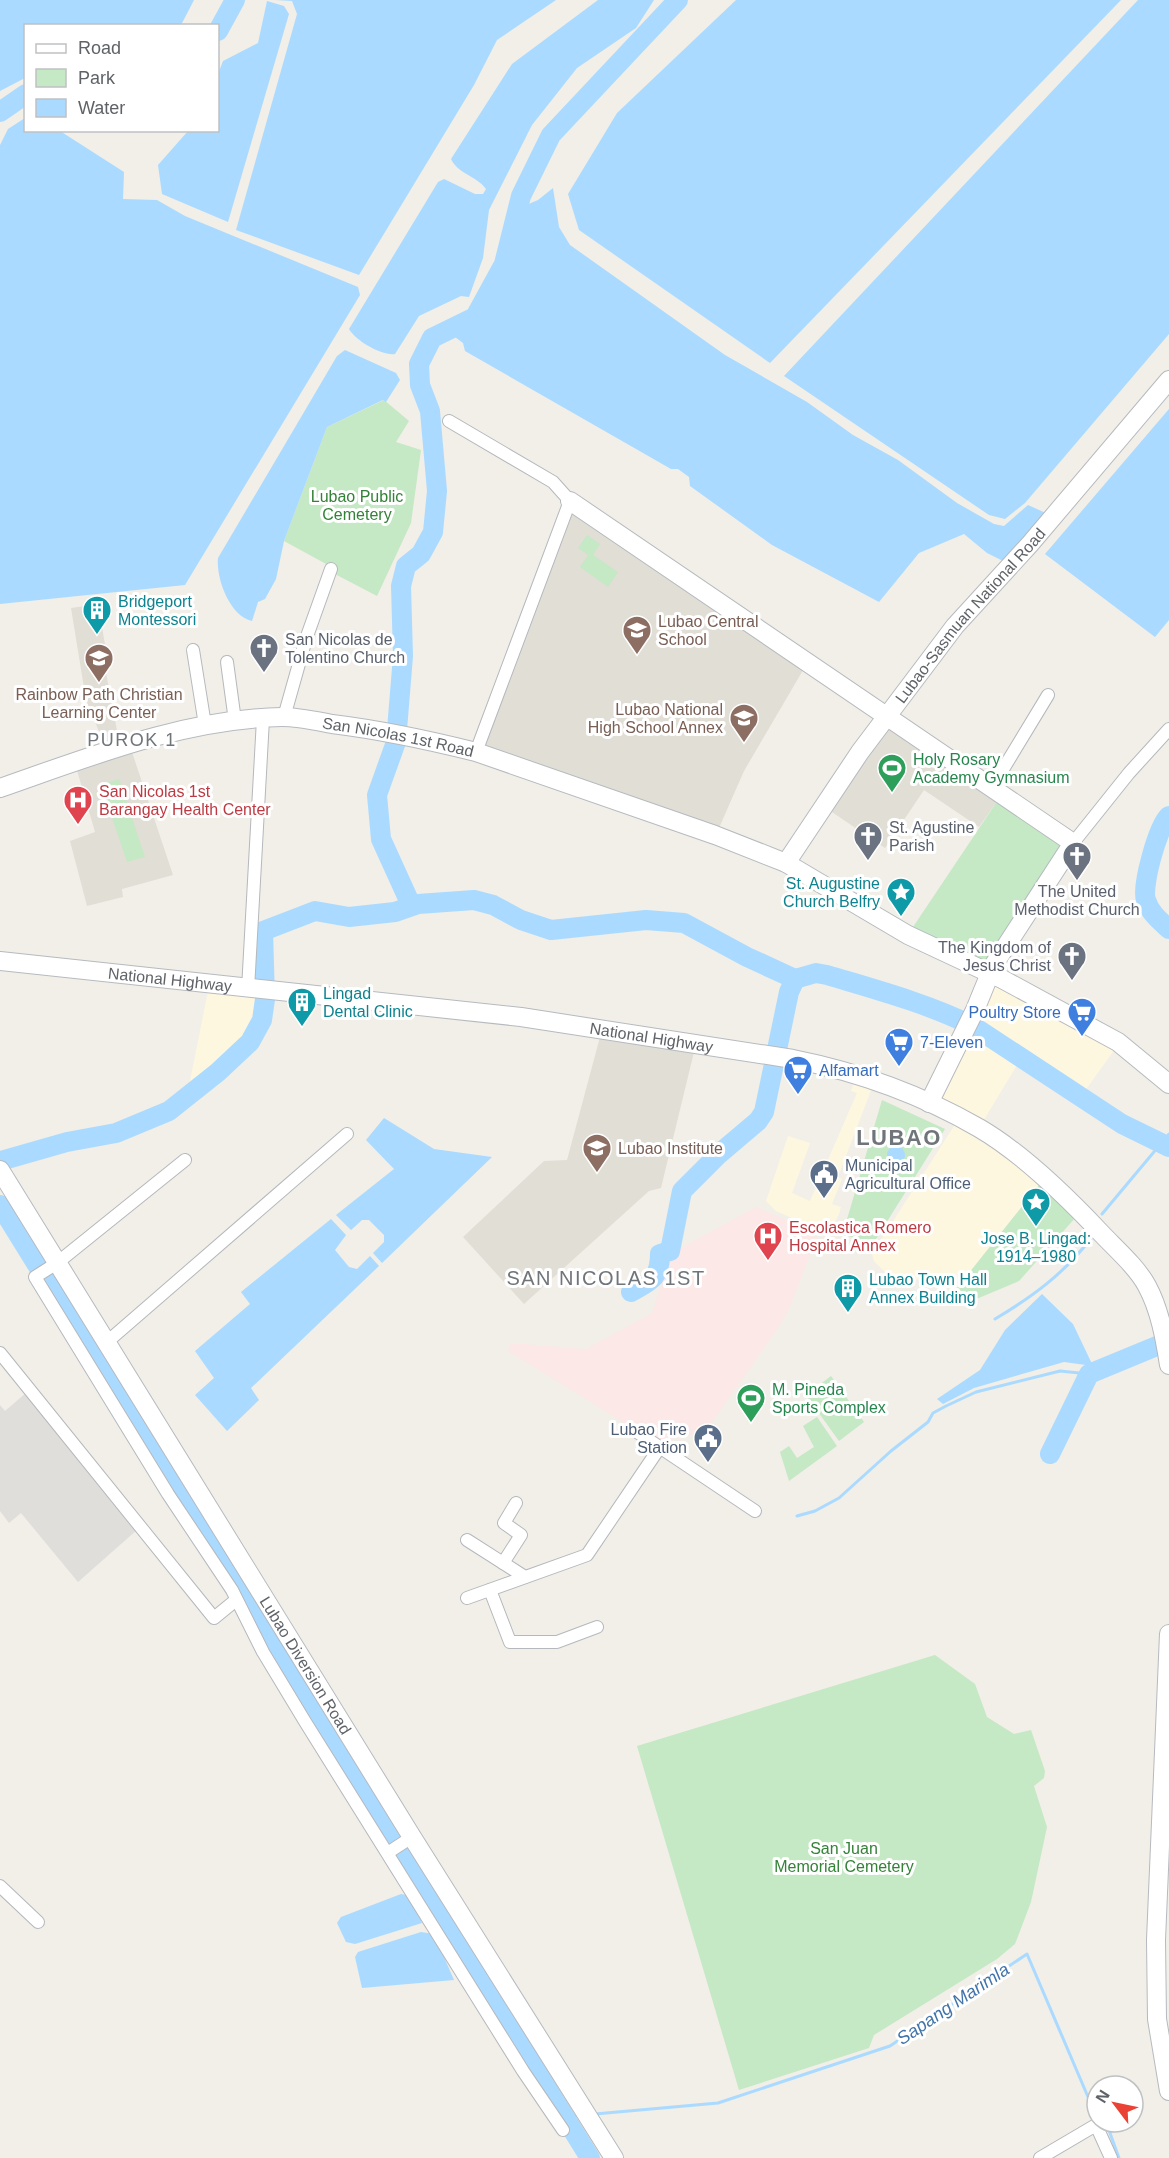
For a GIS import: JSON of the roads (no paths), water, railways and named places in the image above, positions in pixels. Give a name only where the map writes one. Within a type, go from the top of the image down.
[{"type":"main road","name":"Lubao-Sasmuan National Road","points":[[786,863],[887,715],[955,626],[1030,544],[1169,380]]},
{"type":"main road","points":[[570,501],[1073,843],[1002,951],[929,1103]]},
{"type":"main road","name":"San Nicolas 1st Road","points":[[0,788],[176,729],[235,721],[284,717],[409,735],[476,752],[715,835],[786,863],[908,934],[1002,979],[1118,1042],[1169,1084]]},
{"type":"main road","name":"National Highway","points":[[0,961],[104,970],[284,993],[521,1017],[769,1055],[838,1068],[929,1103],[980,1129],[1008,1149],[1082,1212],[1147,1285],[1161,1322],[1168,1360]]},
{"type":"main road","name":"Lubao Diversion Road","points":[[0,1170],[55,1264],[107,1342],[409,1838],[614,2158]]},
{"type":"main road","points":[[1169,1634],[1165,1844],[1156,1940],[1157,2019],[1169,2091]]},
{"type":"street","points":[[450,421],[553,482],[570,501],[476,752]]},
{"type":"street","points":[[284,717],[306,639],[331,569]]},
{"type":"street","points":[[193,650],[205,725]]},
{"type":"street","points":[[227,662],[235,721]]},
{"type":"street","points":[[991,789],[1048,695]]},
{"type":"street","points":[[250,989],[263,719]]},
{"type":"street","points":[[1073,843],[1129,773],[1169,729]]},
{"type":"street","points":[[107,1342],[347,1134]]},
{"type":"street","points":[[185,1160],[55,1264],[35,1277],[85,1360],[232,1590],[262,1652],[304,1720],[390,1851],[443,1944],[562,2130]]},
{"type":"street","points":[[0,1353],[214,1618],[236,1600]]},
{"type":"street","points":[[637,1432],[755,1511]]},
{"type":"street","points":[[467,1598],[587,1555],[660,1447]]},
{"type":"street","points":[[503,1563],[521,1535],[504,1523],[516,1503]]},
{"type":"street","points":[[467,1540],[525,1577]]},
{"type":"street","points":[[490,1590],[510,1642],[557,1642],[597,1627]]},
{"type":"street","points":[[390,1851],[409,1838]]},
{"type":"street","points":[[0,1886],[38,1922]]},
{"type":"street","points":[[1040,2158],[1096,2125],[1111,2158]]},
{"type":"water","points":[[0,0],[194,0],[182,24],[24,24],[24,79],[0,91]]},
{"type":"water","points":[[275,0],[556,0],[497,40],[474,85],[359,275],[236,230],[297,14],[292,1]]},
{"type":"water","points":[[598,0],[654,0],[636,28],[577,68],[532,125],[489,210],[483,258],[469,297],[461,296],[419,316],[395,354],[383,353],[363,343],[349,329],[438,182],[444,179],[475,194],[483,194],[486,189],[458,168],[451,159],[512,64]]},
{"type":"water","points":[[736,0],[1121,0],[770,363],[579,230],[568,194],[617,113]]},
{"type":"water","points":[[1138,0],[1169,0],[1169,334],[1025,503],[1005,519],[989,515],[784,376]]},
{"type":"water","points":[[267,1],[284,6],[289,14],[228,222],[162,194],[158,165],[187,132],[219,132],[219,71],[223,61],[258,43]]},
{"type":"water","points":[[24,119],[24,132],[62,132],[124,172],[123,199],[157,200],[185,216],[358,287],[360,295],[185,585],[0,604],[0,145],[8,129]]},
{"type":"water","points":[[553,188],[559,227],[570,245],[725,355],[807,402],[853,435],[898,460],[957,503],[994,524],[1004,526],[1028,505],[1048,514],[1005,562],[987,553],[964,534],[919,553],[879,602],[772,545],[690,486],[689,477],[678,469],[671,469],[465,351],[463,343],[455,337],[456,331],[478,321],[512,264],[524,206],[538,200]]},
{"type":"water","points":[[345,350],[396,373],[400,380],[386,402],[383,400],[327,427],[284,541],[276,579],[265,599],[258,602],[252,621],[237,612],[226,596],[219,576],[218,558],[337,356]]},
{"type":"water","points":[[1169,409],[1169,620],[1155,637],[1045,554]]},
{"type":"water","points":[[384,1118],[434,1149],[492,1157],[382,1263],[373,1253],[384,1242],[384,1235],[369,1220],[362,1220],[351,1230],[336,1215],[394,1169],[366,1140]]},
{"type":"water","points":[[896,1146],[902,1149],[905,1155],[902,1161],[896,1164],[890,1161],[887,1155],[890,1149]]},
{"type":"water","points":[[331,1219],[346,1235],[335,1250],[349,1267],[357,1269],[370,1256],[379,1266],[251,1388],[259,1400],[227,1431],[195,1395],[214,1378],[195,1351],[250,1304],[241,1292]]},
{"type":"water","points":[[1042,1294],[1073,1324],[1093,1366],[1064,1362],[974,1388],[943,1404],[937,1399],[980,1370],[1005,1330]]},
{"type":"water","points":[[401,1894],[411,1896],[422,1923],[355,1944],[346,1942],[337,1923],[341,1917]]},
{"type":"water","points":[[421,1932],[434,1934],[454,1980],[362,1988],[355,1957],[358,1952]]},
{"type":"waterway","points":[[219,29],[235,0]]},
{"type":"waterway","points":[[411,905],[381,839],[377,795],[396,742],[403,656],[401,586],[406,566],[421,554],[433,532],[437,491],[430,411],[420,385],[419,364],[432,338],[475,317],[504,264],[521,196],[551,135],[678,0]]},
{"type":"waterway","points":[[0,112],[24,95]]},
{"type":"waterway","points":[[1169,816],[1156,844],[1148,870],[1145,893],[1150,909],[1169,929]]},
{"type":"waterway","points":[[4,1160],[67,1142],[116,1133],[169,1111],[218,1072],[250,1042],[262,1020],[265,999],[263,931],[315,911],[349,917],[395,912],[418,904],[474,900],[493,905],[521,920],[551,930],[646,920],[684,923],[747,957],[795,979]]},
{"type":"waterway","points":[[631,1292],[653,1278],[658,1269],[660,1254],[670,1251],[682,1191],[719,1154],[758,1121],[764,1112],[789,992],[795,979],[816,973],[937,1010],[973,1026],[1122,1124],[1169,1147]]},
{"type":"waterway","points":[[1102,1214],[1169,1134]]},
{"type":"waterway","points":[[0,1205],[590,2158]]},
{"type":"waterway","points":[[995,1319],[1047,1283],[1081,1251],[1091,1238]]},
{"type":"waterway","points":[[1050,1454],[1089,1374],[1169,1341]]},
{"type":"waterway","points":[[797,1516],[815,1511],[839,1498],[891,1451],[928,1422],[933,1413],[946,1406],[976,1392],[1060,1371],[1089,1374]]},
{"type":"waterway","name":"Sapang Marimla","points":[[595,2114],[718,2103],[890,2046],[1027,1954],[1085,2090]]},
{"type":"waterway","name":"Sapang Marimla","points":[[564,2117],[580,2115]]},
{"type":"waterway","name":"Sapang Marimla","points":[[1110,2134],[1119,2158]]},
{"type":"place","name":"Bridgeport Montessori","points":[[97,636]]},
{"type":"place","name":"Lubao Central School","points":[[637,656]]},
{"type":"place","name":"San Nicolas de Tolentino Church","points":[[264,674]]},
{"type":"place","name":"Rainbow Path Christian Learning Center","points":[[99,684]]},
{"type":"place","name":"Lubao National High School Annex","points":[[744,744]]},
{"type":"place","name":"Holy Rosary Academy Gymnasium","points":[[892,794]]},
{"type":"place","name":"San Nicolas 1st Barangay Health Center","points":[[78,826]]},
{"type":"place","name":"St. Agustine Parish","points":[[868,862]]},
{"type":"place","name":"The United Methodist Church","points":[[1077,882]]},
{"type":"place","name":"St. Augustine Church Belfry","points":[[901,918]]},
{"type":"place","name":"The Kingdom of Jesus Christ","points":[[1072,982]]},
{"type":"place","name":"Lingad Dental Clinic","points":[[302,1028]]},
{"type":"place","name":"Poultry Store","points":[[1082,1038]]},
{"type":"place","name":"7-Eleven","points":[[899,1068]]},
{"type":"place","name":"Alfamart","points":[[798,1096]]},
{"type":"place","name":"Lubao Institute","points":[[597,1174]]},
{"type":"place","name":"Municipal Agricultural Office","points":[[824,1200]]},
{"type":"place","name":"Jose B. Lingad: 1914–1980","points":[[1036,1228]]},
{"type":"place","name":"Escolastica Romero Hospital Annex","points":[[768,1262]]},
{"type":"place","name":"Lubao Town Hall Annex Building","points":[[848,1314]]},
{"type":"place","name":"M. Pineda Sports Complex","points":[[751,1424]]},
{"type":"place","name":"Lubao Fire Station","points":[[708,1464]]},
{"type":"district","name":"PUROK 1","points":[[132,740]]},
{"type":"district","name":"LUBAO","points":[[899,1137]]},
{"type":"district","name":"SAN NICOLAS 1ST","points":[[606,1278]]},
{"type":"park label","name":"Lubao Public Cemetery","points":[[357,505]]},
{"type":"park label","name":"San Juan Memorial Cemetery","points":[[844,1857]]}]
